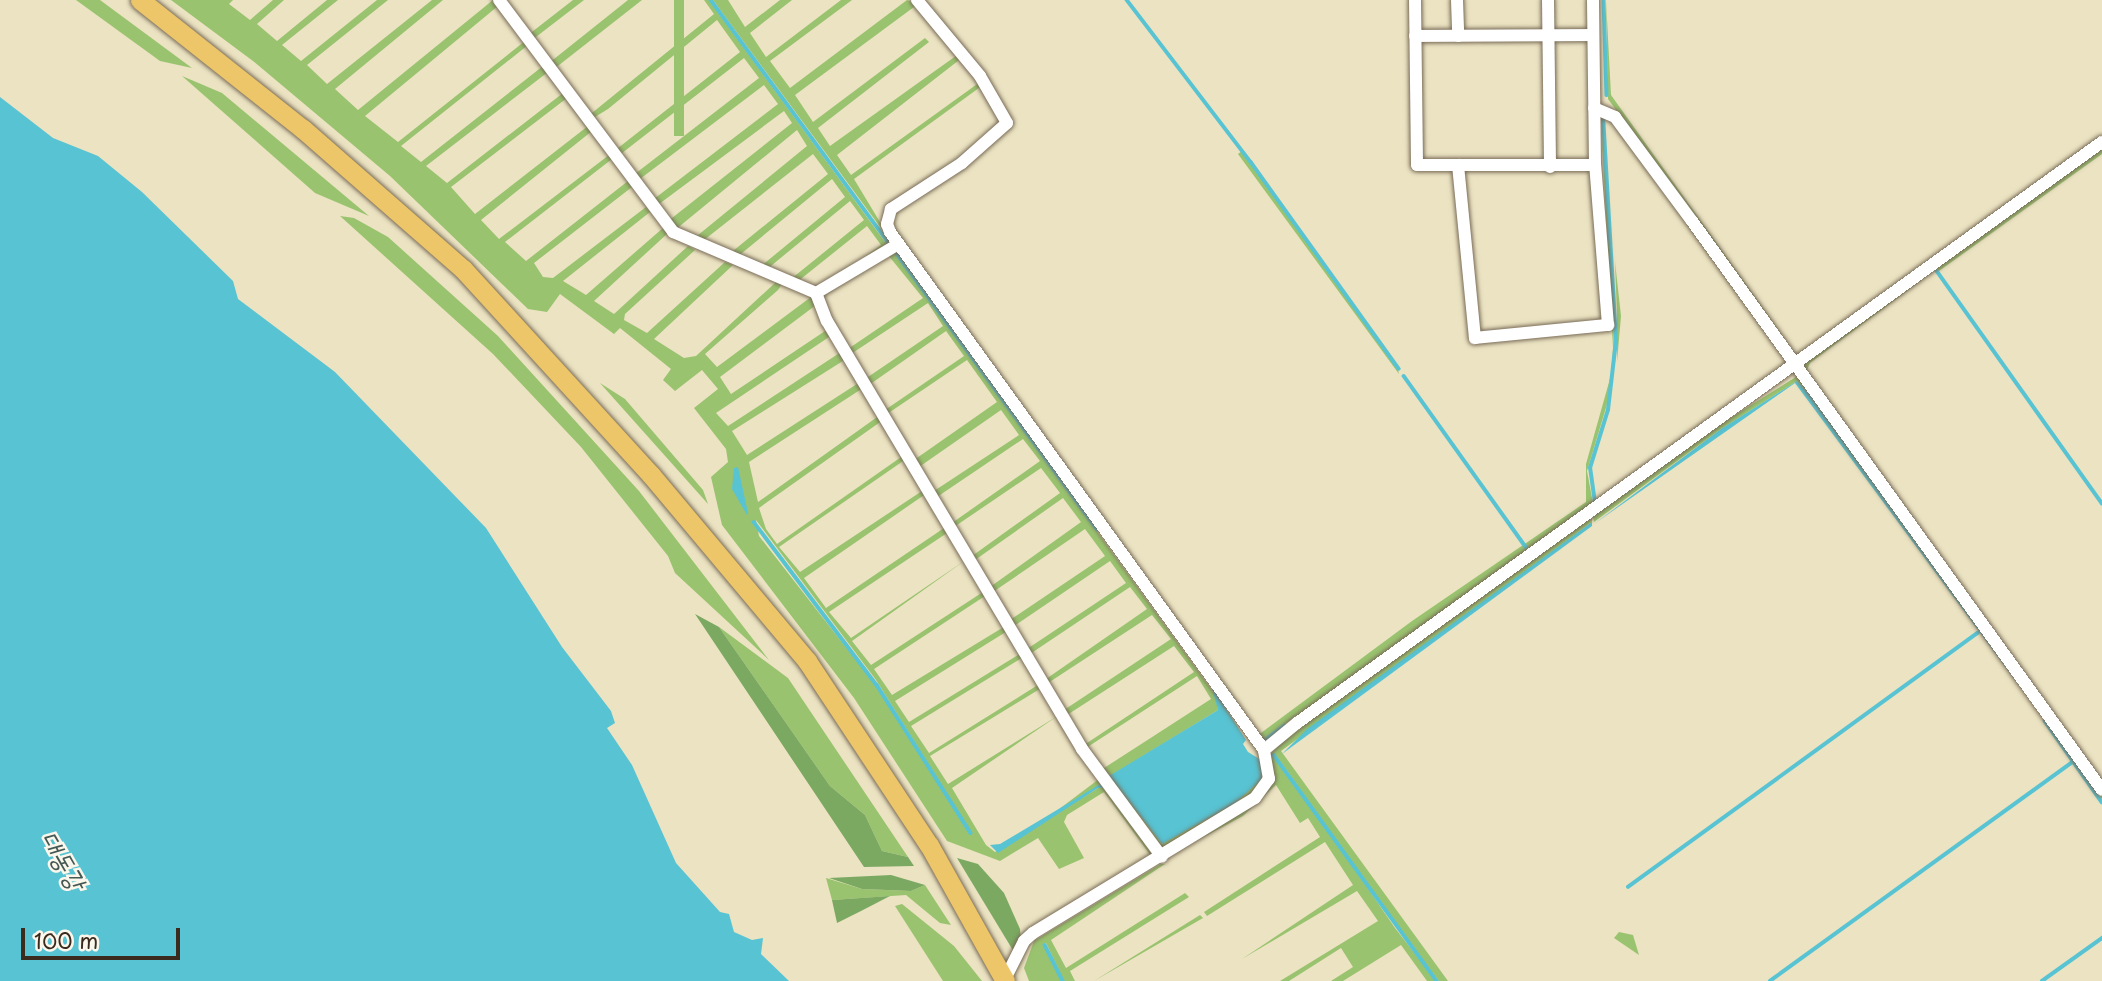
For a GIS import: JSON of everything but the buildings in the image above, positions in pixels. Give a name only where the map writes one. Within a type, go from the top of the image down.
[{"type":"highway","points":[[140,0],[303,130],[463,269],[651,475],[807,661],[929,845],[1005,980]]},
{"type":"street","points":[[499,0],[673,232],[816,293],[827,321],[1082,749],[1163,858]]},
{"type":"street","points":[[917,0],[980,76],[1007,123],[962,163],[891,208],[887,223],[897,245],[1264,750],[1269,779],[1255,798],[1163,858],[1033,933],[1024,941],[1005,980]]},
{"type":"street","points":[[1415,0],[1417,164],[1594,166]]},
{"type":"street","points":[[1457,0],[1458,36]]},
{"type":"street","points":[[1548,0],[1550,167]]},
{"type":"street","points":[[1458,165],[1475,338],[1608,326],[1594,166],[1592,0]]},
{"type":"street","points":[[1415,36],[1593,35]]},
{"type":"street","points":[[1594,108],[1615,117],[2102,790]]},
{"type":"street","points":[[1264,750],[2102,142]]},
{"type":"street","points":[[816,293],[897,245]]},
{"type":"green space","points":[[76,0],[100,0],[192,68],[160,61]]},
{"type":"green space","points":[[171,0],[233,0],[229,4],[250,20],[273,0],[284,0],[257,24],[277,41],[327,0],[338,0],[282,45],[301,61],[377,0],[388,0],[307,65],[327,84],[432,0],[443,0],[335,89],[358,110],[493,0],[498,6],[365,116],[398,142],[525,41],[528,45],[401,146],[421,162],[543,66],[548,72],[426,166],[447,183],[563,93],[567,98],[451,187],[475,214],[588,126],[592,131],[481,220],[499,239],[609,155],[612,159],[505,242],[526,261],[628,181],[632,187],[534,263],[543,277],[553,278],[646,207],[650,212],[563,281],[586,295],[663,228],[668,233],[594,301],[614,314],[688,246],[695,250],[625,314],[624,320],[647,333],[725,262],[733,265],[654,339],[684,358],[696,356],[776,282],[782,284],[778,290],[705,354],[717,367],[811,297],[816,305],[720,377],[731,394],[828,329],[832,335],[716,413],[728,426],[841,352],[846,359],[732,431],[747,455],[860,382],[863,388],[749,462],[758,502],[880,415],[883,420],[759,508],[766,529],[777,544],[904,455],[906,459],[779,547],[800,572],[925,489],[927,493],[804,578],[826,608],[947,526],[950,531],[829,612],[851,638],[967,559],[852,641],[871,665],[986,590],[988,594],[874,669],[892,695],[1007,625],[1009,630],[895,701],[909,722],[1023,652],[1025,656],[911,726],[929,753],[1041,683],[1043,687],[930,756],[948,784],[1059,715],[952,788],[986,845],[995,852],[1098,788],[1106,788],[1156,855],[1151,856],[1104,792],[1067,815],[1064,822],[1084,858],[1059,869],[1038,838],[1000,861],[947,841],[854,698],[722,525],[711,477],[728,462],[726,449],[694,408],[718,389],[702,370],[675,391],[663,380],[671,369],[620,328],[614,334],[560,294],[547,312],[528,309],[390,176],[253,61]],"holes":[[[756,520],[876,680],[973,835],[876,686],[759,536]]]},
{"type":"green space","points":[[573,0],[584,0],[532,40],[528,35]]},
{"type":"green space","points":[[628,0],[642,0],[554,69],[549,63]]},
{"type":"green space","points":[[674,0],[684,0],[684,136],[674,136]]},
{"type":"green space","points":[[704,0],[709,0],[885,242],[889,239],[713,0],[728,0],[745,27],[780,0],[792,0],[750,33],[766,57],[841,0],[852,0],[770,61],[790,88],[907,0],[918,4],[795,95],[813,122],[925,38],[929,42],[818,128],[830,146],[960,53],[963,57],[837,155],[851,175],[980,82],[983,85],[854,179],[892,242],[844,272],[881,245],[867,226],[797,282],[791,279],[864,220],[850,201],[766,270],[760,267],[845,197],[832,179],[736,258],[728,255],[828,174],[813,154],[699,244],[692,240],[807,146],[797,130],[675,230],[667,222],[792,123],[784,111],[655,207],[650,202],[778,104],[764,85],[636,182],[631,177],[759,78],[744,58],[617,157],[613,152],[740,52],[717,20],[608,109],[590,120],[587,117],[714,14]]},
{"type":"green space","points":[[1606,0],[1611,95],[1793,350],[1608,99]]},
{"type":"green space","points":[[182,76],[222,93],[369,216],[315,193]]},
{"type":"green space","points":[[1601,122],[1612,263],[1614,352],[1608,401],[1587,471],[1593,503],[1262,741],[1257,736],[1412,621],[1586,502],[1586,464],[1611,375],[1613,348]]},
{"type":"green space","points":[[2102,148],[2102,154],[1939,271],[1937,268]]},
{"type":"green space","points":[[1242,151],[1326,266],[1399,374],[1238,154]]},
{"type":"green space","points":[[340,216],[354,218],[388,237],[498,336],[639,491],[769,660],[675,573],[668,556],[581,447],[493,354]]},
{"type":"green space","points":[[894,251],[1216,696],[1218,710],[1110,776],[1162,844],[1263,773],[1261,788],[1161,850],[1101,770],[1211,699],[1197,676],[1086,748],[1084,745],[1194,672],[1174,646],[1067,715],[1064,710],[1171,639],[1152,615],[1048,683],[1046,679],[1147,609],[1130,587],[1030,654],[1027,649],[1126,583],[1110,561],[1014,626],[1010,620],[1105,556],[1085,529],[993,592],[990,587],[1081,522],[1063,498],[975,560],[972,556],[1060,493],[1041,468],[954,527],[952,523],[1040,461],[1023,439],[937,497],[934,491],[1019,435],[1001,410],[919,467],[914,460],[997,402],[967,360],[887,414],[885,410],[964,356],[946,331],[869,385],[865,379],[943,326],[928,303],[851,354],[848,349],[923,298],[888,255],[821,298],[862,269]]},
{"type":"green space","points":[[1615,262],[1621,316],[1617,362],[1617,313]]},
{"type":"green space","points":[[1934,271],[1810,363],[1807,370],[2082,755],[1802,369],[1804,362]]},
{"type":"green space","points":[[1799,375],[2102,799],[1816,401],[1797,381],[1721,429],[1594,522],[1593,516],[1724,422]]},
{"type":"green space","points":[[600,383],[625,399],[703,490],[708,504]]},
{"type":"green space","points":[[1592,517],[1592,522],[1281,751],[1448,981],[1439,981],[1397,926],[1276,755],[1395,928],[1436,981],[1427,981],[1401,945],[1343,981],[1331,981],[1353,967],[1341,948],[1289,981],[1280,981],[1378,921],[1357,891],[1242,959],[1353,885],[1325,842],[1207,916],[1204,912],[1320,837],[1308,818],[1300,823],[1276,785],[1243,816],[1185,847],[1254,804],[1271,754],[1282,741]]},
{"type":"green space","points":[[695,614],[719,627],[830,786],[865,815],[882,851],[908,857],[914,866],[864,867]]},
{"type":"green space","points":[[719,627],[788,678],[908,857],[882,851],[865,815],[830,786]]},
{"type":"green space","points":[[1099,779],[1102,783],[1005,856],[1002,852]]},
{"type":"green space","points":[[957,858],[978,864],[1004,893],[1020,929],[1021,939],[1014,952]]},
{"type":"green space","points":[[1165,864],[1051,940],[1066,968],[1185,893],[1189,897],[1070,971],[1075,981],[1064,981],[1046,943],[1043,944],[1062,981],[1029,981],[1024,968],[1034,941]]},
{"type":"green space","points":[[891,875],[925,885],[911,891],[862,889],[829,878]]},
{"type":"green space","points":[[826,878],[862,889],[911,891],[925,885],[951,925],[940,923],[906,895],[832,900]]},
{"type":"green space","points":[[890,896],[861,911],[837,923],[832,900]]},
{"type":"green space","points":[[902,904],[954,946],[982,981],[943,981],[895,906]]},
{"type":"green space","points":[[1200,915],[1203,918],[1094,981]]},
{"type":"green space","points":[[1619,932],[1633,935],[1639,955],[1614,938]]},
{"type":"water","name":"대동강","points":[[0,97],[53,138],[98,156],[142,192],[233,281],[238,299],[335,372],[486,528],[562,647],[611,711],[615,723],[607,728],[632,765],[676,863],[720,912],[729,914],[734,932],[752,940],[763,938],[761,954],[789,981],[0,981]]},
{"type":"water","points":[[1797,381],[1816,401],[2023,691],[1795,383],[1594,524],[1721,429]]},
{"type":"water","points":[[738,467],[747,515],[732,489],[734,468]]},
{"type":"water","points":[[1592,522],[1592,526],[1282,754],[1307,729]]},
{"type":"water","points":[[1211,685],[1246,740],[1243,744],[1248,752],[1261,760],[1262,779],[1234,804],[1162,844],[1109,776],[1218,710]]},
{"type":"water","points":[[1102,783],[1106,788],[1098,788],[998,853],[990,845],[1000,844]]},
{"type":"waterway","points":[[711,0],[888,242]]},
{"type":"waterway","points":[[1127,0],[1251,162],[1399,369]]},
{"type":"waterway","points":[[1604,0],[1607,95]]},
{"type":"waterway","points":[[1595,503],[1590,468],[1608,410],[1616,341],[1603,117]]},
{"type":"waterway","points":[[895,251],[1097,529]]},
{"type":"waterway","points":[[1937,271],[2102,503]]},
{"type":"waterway","points":[[1404,376],[1526,547]]},
{"type":"waterway","points":[[754,522],[877,685],[971,833]]},
{"type":"waterway","points":[[1628,887],[1977,633]]},
{"type":"waterway","points":[[2045,721],[2102,802]]},
{"type":"waterway","points":[[1264,741],[1284,726]]},
{"type":"waterway","points":[[1274,755],[1437,981]]},
{"type":"waterway","points":[[1770,981],[2073,762]]},
{"type":"waterway","points":[[2042,981],[2102,938]]},
{"type":"waterway","points":[[1045,945],[1063,981]]}]
